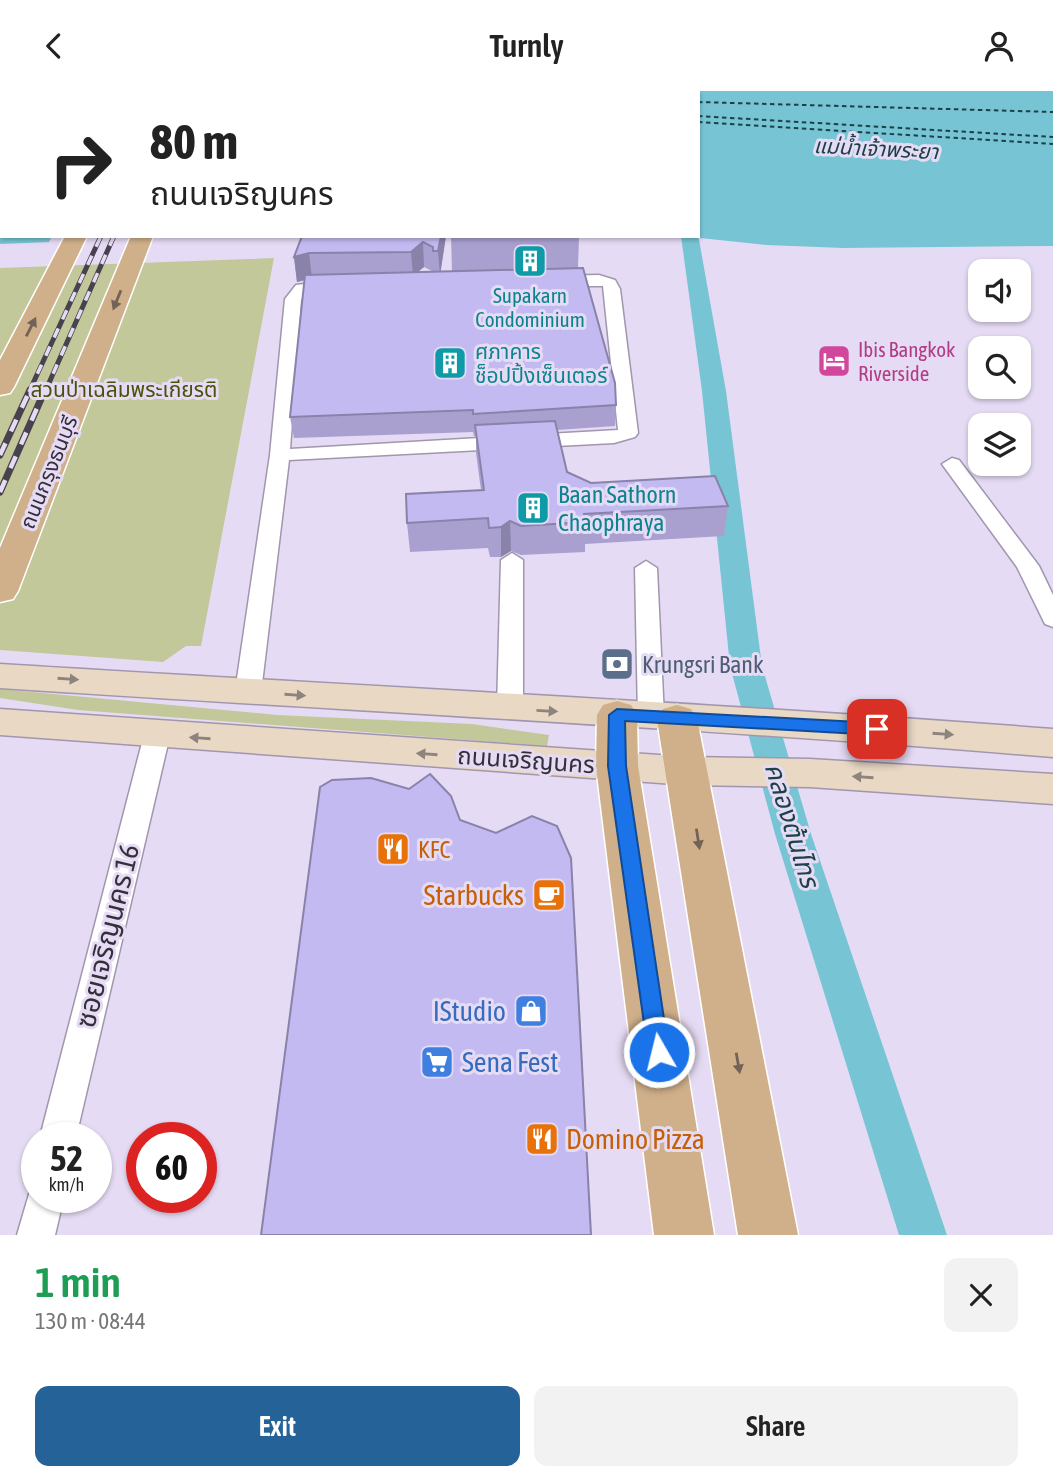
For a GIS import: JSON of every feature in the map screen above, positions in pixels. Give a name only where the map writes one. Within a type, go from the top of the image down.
[{"type":"main road","points":[[0,387],[75,238]]},
{"type":"main road","name":"ถนนกรุงธนบุรี","points":[[0,591],[141,238]]},
{"type":"main road","name":"ถนนเจริญนคร","points":[[0,676],[510,709],[801,723],[1053,743]]},
{"type":"main road","points":[[684,1235],[617,766],[648,717],[688,771],[768,1235]]},
{"type":"main road","name":"ถนนเจริญนคร","points":[[0,722],[688,771],[810,773],[1053,789]]},
{"type":"street","points":[[280,454],[614,437],[628,432],[619,328],[609,283],[591,280],[538,281]]},
{"type":"street","points":[[248,692],[280,454],[293,299],[302,288],[352,285]]},
{"type":"street","points":[[952,464],[1028,566],[1053,619]]},
{"type":"street","points":[[510,709],[512,560]]},
{"type":"street","points":[[646,569],[648,717]]},
{"type":"street","name":"ซอยเจริญนคร 16","points":[[62,1122],[157,735]]},
{"type":"street","points":[[36,1235],[41,1213]]},
{"type":"green space","name":"สวนป่าเฉลิมพระเกียรติ","points":[[274,258],[201,646],[186,646],[163,662],[0,650],[0,268]]},
{"type":"green space","points":[[0,689],[277,715],[472,724],[549,735],[547,746],[78,710],[0,698]]},
{"type":"water","name":"แม่น้ำเจ้าพระยา","points":[[700,91],[1053,91],[1053,246],[843,248],[766,245],[700,238]]},
{"type":"water","points":[[0,238],[150,238],[0,244]]},
{"type":"pier","points":[[51,238],[165,238],[164,241],[47,246]]},
{"type":"building","points":[[301,238],[441,238],[438,251],[433,251],[433,247],[423,242],[411,252],[309,253],[294,257]]},
{"type":"building","name":"ศุภาคาร ช็อปปิ้งเซ็นเตอร์","points":[[583,268],[615,383],[616,405],[473,414],[473,410],[290,417],[305,275]]},
{"type":"building","points":[[555,421],[567,472],[591,483],[715,476],[728,506],[584,514],[586,522],[521,526],[510,521],[501,527],[489,528],[488,518],[407,523],[406,494],[484,490],[475,425]]},
{"type":"building","name":"Sena Fest","points":[[430,774],[451,796],[460,820],[496,833],[532,816],[557,826],[571,858],[591,1235],[261,1235],[320,787],[332,780],[371,778],[409,789]]},
{"type":"waterway","name":"คลองต้นไทร","points":[[690,238],[714,391],[746,666],[793,834],[923,1235]]},
{"type":"ferry route","points":[[700,102],[1053,112]]},
{"type":"ferry route","points":[[700,116],[1053,137]]},
{"type":"ferry route","points":[[700,122],[1053,144]]},
{"type":"railway","points":[[29,392],[100,238]]},
{"type":"railway","points":[[45,392],[113,238]]},
{"type":"railway","points":[[0,455],[30,390]]},
{"type":"railway","points":[[0,492],[45,390]]},
{"type":"place","name":"Supakarn Condominium","points":[[530,261]]},
{"type":"place","name":"Ibis Bangkok Riverside","points":[[834,361]]},
{"type":"place","name":"ศุภาคาร ช็อปปิ้งเซ็นเตอร์","points":[[450,363]]},
{"type":"place","name":"Baan Sathorn Chaophraya","points":[[533,508]]},
{"type":"place","name":"Krungsri Bank","points":[[617,664]]},
{"type":"place","name":"KFC","points":[[393,849]]},
{"type":"place","name":"Starbucks","points":[[549,895]]},
{"type":"place","name":"IStudio","points":[[531,1011]]},
{"type":"place","name":"Sena Fest","points":[[437,1062]]},
{"type":"place","name":"Domino Pizza","points":[[542,1139]]},
{"type":"route","points":[[659,1052],[617,766],[617,715],[877,729]]}]
